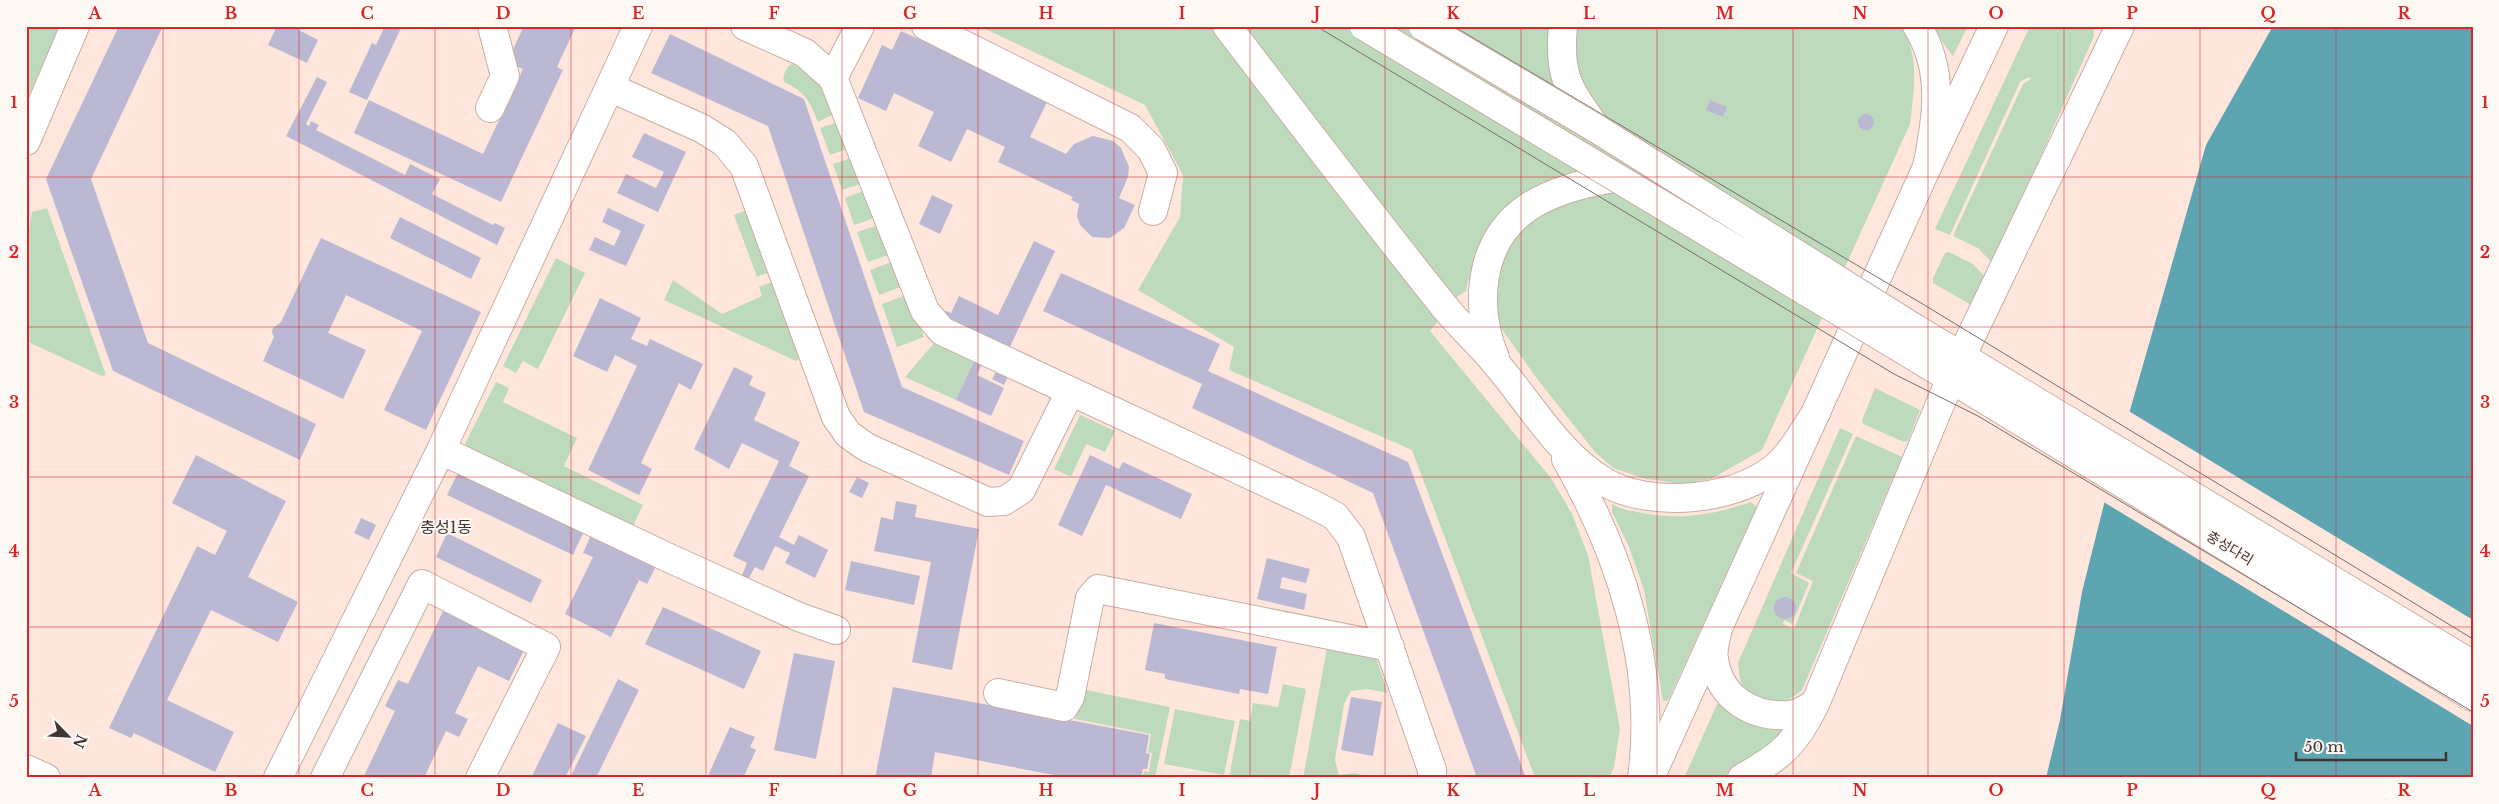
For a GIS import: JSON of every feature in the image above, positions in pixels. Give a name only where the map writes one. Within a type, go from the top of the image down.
[{"type":"main road","points":[[26,141],[75,26]]},
{"type":"main road","points":[[490,108],[505,76],[492,26]]},
{"type":"main road","points":[[278,778],[441,450],[611,88],[638,26]]},
{"type":"main road","points":[[745,26],[805,53],[833,78],[925,311],[942,331],[1335,516],[1351,538],[1432,770],[1432,778]]},
{"type":"main road","points":[[833,78],[860,26]]},
{"type":"main road","points":[[926,26],[1130,128],[1151,149],[1163,173],[1153,211]]},
{"type":"main road","points":[[1227,26],[1440,303],[1498,365],[1553,436],[1593,507],[1625,591],[1637,641],[1645,698],[1646,732],[1642,778]]},
{"type":"main road","points":[[1364,26],[1614,178],[1911,340],[1994,389]]},
{"type":"main road","points":[[1423,26],[1597,129],[1911,340]]},
{"type":"main road","points":[[1563,26],[1563,67],[1569,90],[1597,129]]},
{"type":"main road","points":[[1917,26],[1933,60],[1937,89],[1936,123],[1927,167]]},
{"type":"main road","points":[[1650,778],[1927,167],[1994,26]]},
{"type":"main road","points":[[1742,778],[1769,763],[1801,732],[1815,704],[1957,367],[2118,28]]},
{"type":"main road","points":[[611,88],[701,128],[725,143],[744,166],[836,417],[848,434],[866,447],[988,502],[1004,501],[1021,490],[1070,392]]},
{"type":"main road","points":[[1498,365],[1486,333],[1483,278],[1488,260],[1497,240],[1510,223],[1526,208],[1585,183],[1614,178]]},
{"type":"main road","name":"충성다리","points":[[1994,389],[2473,665]]},
{"type":"main road","name":"충성다리","points":[[1994,389],[2473,697]]},
{"type":"main road","points":[[1553,436],[1603,481],[1622,490],[1674,499],[1701,497],[1749,483],[1767,473],[1782,461],[1816,413]]},
{"type":"main road","points":[[441,450],[669,558],[800,617],[836,630]]},
{"type":"main road","points":[[325,778],[422,584],[546,646],[480,778]]},
{"type":"main road","points":[[998,693],[1064,707],[1070,697],[1090,598],[1098,589],[1390,647]]},
{"type":"main road","points":[[1718,628],[1713,657],[1719,681],[1732,698],[1748,709],[1763,714],[1792,715],[1815,704]]},
{"type":"main road","points":[[26,769],[46,778]]},
{"type":"green space","points":[[31,26],[60,26],[26,101],[26,37]]},
{"type":"green space","points":[[979,26],[1902,26],[1911,50],[1914,74],[1910,124],[1762,450],[1711,479],[1684,484],[1646,479],[1613,468],[1595,452],[1538,380],[1498,324],[1494,297],[1500,277],[1468,280],[1466,291],[1458,296],[1430,331],[1551,478],[1572,514],[1588,555],[1620,729],[1614,767],[1609,778],[1535,778],[1412,450],[1229,370],[1234,347],[1138,290],[1180,217],[1183,175],[1145,105]]},
{"type":"green space","points":[[1930,26],[1968,26],[1953,56]]},
{"type":"green space","points":[[2030,26],[2093,26],[2094,36],[1993,264],[1978,248],[1953,236],[2023,84],[2031,79],[2029,77],[2020,82],[1950,235],[1935,229]]},
{"type":"green space","points":[[792,64],[822,79],[836,113],[818,122],[806,98],[784,82],[785,72]]},
{"type":"green space","points":[[847,119],[856,146],[830,155],[820,128]]},
{"type":"green space","points":[[860,155],[869,181],[842,190],[833,164]]},
{"type":"green space","points":[[871,188],[881,216],[854,225],[845,198]]},
{"type":"green space","points":[[47,208],[106,375],[102,376],[26,341],[26,244],[32,212]]},
{"type":"green space","points":[[751,208],[774,270],[757,277],[734,215]]},
{"type":"green space","points":[[884,223],[894,253],[868,262],[857,232]]},
{"type":"green space","points":[[1949,252],[1973,264],[1985,277],[1973,306],[1933,283],[1933,278],[1945,253]]},
{"type":"green space","points":[[556,258],[585,273],[538,369],[523,361],[516,373],[503,366]]},
{"type":"green space","points":[[897,260],[906,285],[879,295],[870,270]]},
{"type":"green space","points":[[673,280],[722,314],[762,296],[759,287],[777,280],[804,356],[796,361],[664,300]]},
{"type":"green space","points":[[909,294],[924,337],[897,347],[882,304]]},
{"type":"green space","points":[[935,342],[974,361],[956,400],[905,377]]},
{"type":"green space","points":[[496,382],[509,388],[503,402],[577,438],[564,466],[643,505],[632,528],[464,446]]},
{"type":"green space","points":[[1875,388],[1920,410],[1908,441],[1904,442],[1863,424],[1862,420]]},
{"type":"green space","points":[[1080,415],[1115,431],[1105,452],[1086,444],[1071,477],[1054,469]]},
{"type":"green space","points":[[1840,428],[1853,434],[1791,573],[1809,583],[1792,624],[1784,620],[1783,624],[1794,629],[1813,581],[1796,573],[1856,436],[1902,457],[1802,690],[1787,700],[1771,702],[1759,698],[1744,688],[1740,678],[1738,663]]},
{"type":"green space","points":[[1751,502],[1757,507],[1670,696],[1667,701],[1663,701],[1644,590],[1629,547],[1612,512],[1612,504],[1624,509],[1652,515],[1681,516],[1709,513]]},
{"type":"green space","points":[[1328,643],[1374,652],[1388,693],[1367,689],[1351,691],[1344,704],[1335,760],[1339,775],[1355,773],[1374,778],[1303,778]]},
{"type":"green space","points":[[1283,684],[1306,689],[1289,778],[1229,778],[1240,719],[1250,721],[1253,703],[1278,707]]},
{"type":"green space","points":[[1081,689],[1170,707],[1155,778],[1142,778],[1144,771],[1149,772],[1152,753],[1148,752],[1151,734],[1075,719]]},
{"type":"green space","points":[[1719,700],[1787,729],[1785,736],[1721,778],[1684,778]]},
{"type":"green space","points":[[1175,709],[1235,721],[1224,775],[1164,764]]},
{"type":"water","points":[[2273,26],[2473,26],[2473,778],[2046,778],[2060,720],[2082,592],[2110,480],[2206,145]]},
{"type":"pier","points":[[2127,410],[2473,620],[2473,726],[2102,501]]},
{"type":"building","points":[[119,26],[163,26],[91,179],[148,343],[316,424],[300,460],[113,371],[46,179]]},
{"type":"building","points":[[277,26],[291,26],[318,40],[307,63],[268,45]]},
{"type":"building","points":[[385,26],[402,26],[367,100],[349,92],[372,43],[376,45]]},
{"type":"building","points":[[524,26],[576,26],[557,67],[563,70],[501,202],[354,133],[369,100],[483,154],[523,69],[507,62]]},
{"type":"building","points":[[901,31],[969,61],[1048,100],[1030,137],[1066,154],[1074,144],[1093,136],[1113,141],[1121,148],[1129,167],[1128,177],[1119,198],[1135,205],[1124,228],[1110,238],[1092,237],[1080,225],[1077,216],[1079,204],[1071,200],[1073,197],[998,162],[1005,147],[967,129],[951,162],[918,146],[934,112],[894,93],[886,111],[858,98],[882,45],[892,50]]},
{"type":"building","points":[[670,34],[804,99],[902,387],[1024,441],[1009,475],[864,412],[768,126],[651,73]]},
{"type":"building","points":[[317,77],[327,82],[306,124],[309,126],[311,121],[319,125],[316,130],[405,175],[410,164],[440,179],[432,194],[493,225],[495,223],[505,228],[497,245],[286,136]]},
{"type":"building","points":[[1710,100],[1727,107],[1723,117],[1706,110]]},
{"type":"building","points":[[1863,114],[1869,114],[1874,119],[1872,128],[1863,130],[1858,125],[1858,119]]},
{"type":"building","points":[[644,133],[686,152],[658,212],[617,193],[626,174],[656,188],[664,172],[632,157]]},
{"type":"building","points":[[932,195],[953,205],[940,234],[919,224]]},
{"type":"building","points":[[608,208],[645,225],[626,266],[589,250],[595,237],[614,246],[621,231],[602,222]]},
{"type":"building","points":[[400,217],[481,258],[471,279],[390,238]]},
{"type":"building","points":[[321,238],[481,312],[426,430],[384,410],[422,331],[346,295],[328,333],[366,350],[343,399],[263,361],[274,337],[273,328],[281,322]]},
{"type":"building","points":[[1034,241],[1055,251],[1009,349],[943,317],[946,311],[951,313],[959,296],[998,315]]},
{"type":"building","points":[[1061,273],[1220,344],[1208,371],[1408,462],[1526,778],[1477,778],[1373,493],[1192,408],[1202,384],[1043,311]]},
{"type":"building","points":[[600,298],[641,318],[631,339],[647,346],[650,339],[703,364],[691,390],[679,383],[641,463],[652,469],[639,495],[588,470],[637,366],[615,355],[607,372],[573,356]]},
{"type":"building","points":[[974,361],[982,364],[977,375],[1004,388],[991,416],[956,400]]},
{"type":"building","points":[[734,367],[753,376],[749,385],[766,393],[754,420],[800,442],[789,466],[809,476],[779,537],[794,545],[799,535],[828,550],[815,578],[785,563],[790,553],[775,546],[763,571],[755,567],[747,581],[741,578],[747,563],[733,556],[779,461],[742,443],[729,469],[694,449]]},
{"type":"building","points":[[998,368],[1010,373],[1004,385],[992,379]]},
{"type":"building","points":[[196,455],[286,501],[248,577],[298,602],[278,642],[211,610],[167,700],[234,732],[215,772],[134,733],[131,738],[109,728],[197,546],[215,555],[227,531],[172,503]]},
{"type":"building","points":[[1090,455],[1119,469],[1123,462],[1192,494],[1181,519],[1106,485],[1082,536],[1058,525]]},
{"type":"building","points":[[459,471],[584,531],[573,555],[447,495]]},
{"type":"building","points":[[857,477],[869,483],[862,498],[849,492]]},
{"type":"building","points":[[896,501],[917,505],[915,517],[979,529],[952,670],[912,662],[931,562],[874,551],[881,517],[893,520]]},
{"type":"building","points":[[361,518],[376,525],[369,540],[354,533]]},
{"type":"building","points":[[447,533],[542,580],[531,603],[436,557]]},
{"type":"building","points":[[591,535],[656,566],[647,584],[639,580],[611,637],[565,614],[593,557],[583,553]]},
{"type":"building","points":[[1267,558],[1310,569],[1306,583],[1282,577],[1280,588],[1307,594],[1304,610],[1257,599]]},
{"type":"building","points":[[851,561],[920,576],[914,605],[845,590]]},
{"type":"building","points":[[1785,597],[1793,600],[1796,608],[1793,616],[1785,619],[1777,616],[1774,608],[1777,600]]},
{"type":"building","points":[[663,607],[761,651],[744,689],[645,644]]},
{"type":"building","points":[[444,609],[525,648],[509,681],[478,666],[455,713],[468,719],[459,737],[446,731],[424,778],[363,778],[395,711],[385,706],[398,680],[408,684]]},
{"type":"building","points":[[1154,623],[1277,647],[1268,694],[1240,689],[1239,694],[1165,679],[1165,674],[1145,670]]},
{"type":"building","points":[[794,653],[835,661],[816,759],[774,750]]},
{"type":"building","points":[[618,679],[639,690],[596,778],[570,778]]},
{"type":"building","points":[[893,687],[1149,735],[1146,753],[1150,754],[1147,769],[1143,769],[1141,778],[1069,778],[935,752],[931,778],[875,778]]},
{"type":"building","points":[[1351,697],[1382,702],[1373,756],[1341,750]]},
{"type":"building","points":[[558,723],[586,736],[565,778],[531,778]]},
{"type":"building","points":[[730,727],[755,737],[750,747],[756,750],[743,778],[707,778]]},
{"type":"tram line","points":[[1316,26],[1894,374],[1978,416],[2473,712]]},
{"type":"tram line","points":[[1453,26],[1926,306],[2473,639]]},
{"type":"district","name":"충성1동","points":[[446,527]]}]
